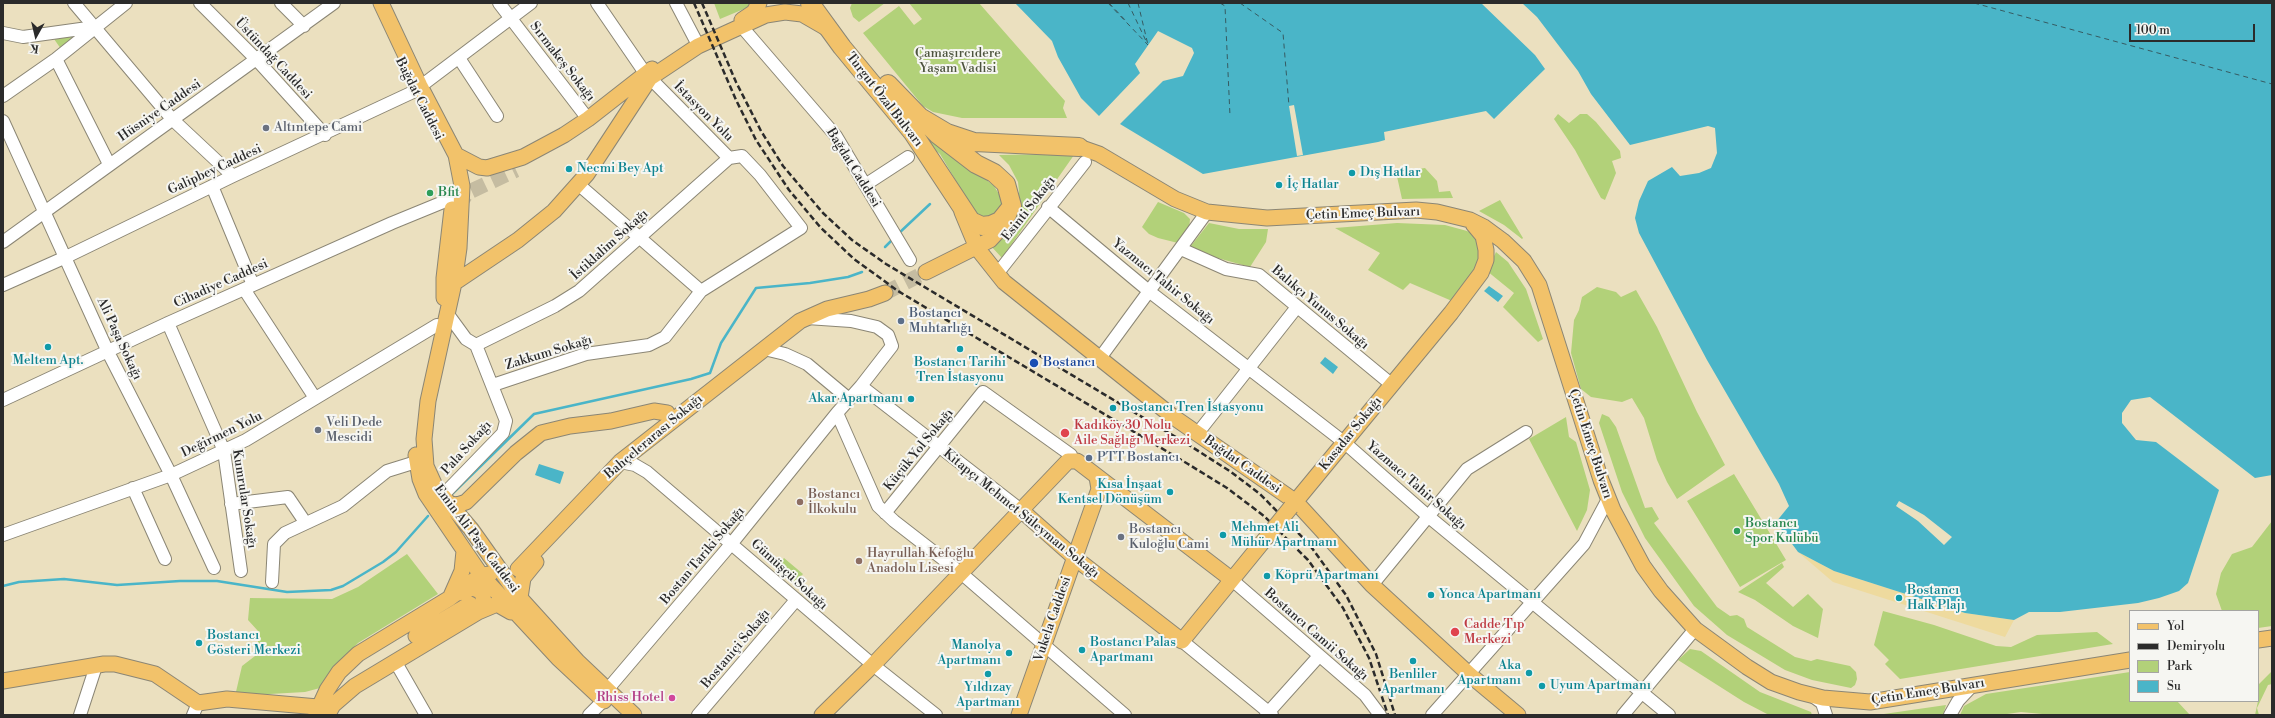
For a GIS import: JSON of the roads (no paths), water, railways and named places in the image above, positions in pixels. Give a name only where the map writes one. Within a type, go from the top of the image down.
[{"type":"highway","name":"Turgut Özal Bulvarı","points":[[810,3],[913,133],[971,221],[982,226],[991,226],[1000,221],[1012,206]]},
{"type":"highway","name":"Turgut Özal Bulvarı","points":[[826,3],[878,72],[901,98],[920,116],[947,133],[974,142],[1082,155]]},
{"type":"highway","points":[[920,116],[937,134],[976,164],[994,174],[1006,184],[1012,206]]},
{"type":"main road","name":"Bağdat Caddesi","points":[[374,3],[449,159],[452,175],[453,198]]},
{"type":"main road","name":"Bağdat Caddesi","points":[[381,3],[416,89],[456,155]]},
{"type":"main road","points":[[456,155],[479,167],[494,167],[523,157],[564,135],[648,76],[697,44],[754,12],[759,3]]},
{"type":"main road","points":[[697,44],[766,15],[785,12],[802,14],[831,31]]},
{"type":"main road","points":[[454,283],[524,235],[554,211],[578,184],[615,134],[648,76]]},
{"type":"main road","points":[[516,170],[549,149],[564,135]]},
{"type":"main road","name":"Çetin Emeç Bulvarı","points":[[1082,155],[1099,154],[1174,199],[1207,212],[1267,218],[1416,210],[1437,212],[1470,220],[1484,227],[1515,250],[1533,272],[1562,355],[1608,498],[1627,540],[1652,580],[1695,629],[1759,675],[1784,687],[1811,696],[1841,701],[1870,702],[2129,660]]},
{"type":"main road","name":"Emin Ali Paşa Caddesi","points":[[456,155],[462,186],[459,248],[454,283],[428,401],[424,439],[426,466],[436,488],[471,528],[520,598],[606,695],[619,715]]},
{"type":"main road","name":"Emin Ali Paşa Caddesi","points":[[453,198],[444,278],[444,297],[416,430],[416,462],[426,494],[481,575],[517,615],[606,695],[634,715]]},
{"type":"main road","name":"Bağdat Caddesi","points":[[956,198],[977,248],[997,274],[1100,358],[1197,434],[1293,505],[1372,585],[1470,675],[1518,715]]},
{"type":"main road","points":[[926,272],[977,248],[990,240],[1002,227],[1012,206]]},
{"type":"main road","points":[[444,297],[455,220]]},
{"type":"main road","name":"Kasadar Sokağı","points":[[1182,641],[1231,579],[1345,443],[1481,273],[1486,260],[1486,250],[1483,236],[1470,220]]},
{"type":"main road","name":"Bahçelerarası Sokağı","points":[[518,569],[620,462],[764,349],[807,318],[828,309],[869,299],[885,293]]},
{"type":"main road","points":[[446,500],[457,506],[466,502],[516,453],[541,433],[570,426],[611,421],[654,411],[667,413],[670,422]]},
{"type":"main road","points":[[822,715],[873,666],[1068,461],[1077,461],[1097,478],[1231,579]]},
{"type":"main road","name":"Vukela Caddesi","points":[[1019,715],[1099,488],[1097,478]]},
{"type":"main road","name":"Kitapçı Mehmet Süleyman Sokağı","points":[[1021,510],[1075,558],[1182,641]]},
{"type":"main road","points":[[520,598],[523,578],[550,544],[567,517]]},
{"type":"main road","points":[[450,598],[462,572],[464,551]]},
{"type":"main road","points":[[323,711],[340,672],[358,654],[450,598],[481,575],[503,575]]},
{"type":"main road","points":[[3,681],[115,664],[155,674],[195,709],[228,699],[323,711],[355,686],[474,608],[484,599],[482,592],[478,589],[467,590],[450,598]]},
{"type":"main road","points":[[323,711],[350,680],[402,645],[474,608],[497,604],[517,615]]},
{"type":"main road","points":[[2259,640],[2272,638]]},
{"type":"street","points":[[74,3],[95,27],[106,44],[172,119],[233,176]]},
{"type":"street","points":[[3,96],[56,59],[126,3]]},
{"type":"street","name":"Üstündağ Caddesi","points":[[200,3],[257,60],[325,135]]},
{"type":"street","points":[[282,3],[304,26]]},
{"type":"street","name":"Hüsniye Caddesi","points":[[3,242],[334,3]]},
{"type":"street","name":"Sırmakeş Sokağı","points":[[499,3],[588,119]]},
{"type":"street","name":"Galipbey Caddesi","points":[[3,285],[66,257],[233,176],[325,135],[416,89],[531,3]]},
{"type":"street","name":"İstasyon Yolu","points":[[597,3],[648,76],[729,158],[742,156],[760,175],[802,228],[790,236]]},
{"type":"street","points":[[676,3],[697,44]]},
{"type":"street","name":"Bağdat Caddesi","points":[[742,26],[836,136],[910,260]]},
{"type":"street","points":[[3,33],[23,37],[95,27]]},
{"type":"street","points":[[459,58],[497,116]]},
{"type":"street","points":[[56,59],[109,164]]},
{"type":"street","name":"Ali Paşa Sokağı","points":[[3,120],[108,352],[171,475],[214,568]]},
{"type":"street","name":"Esinti Sokağı","points":[[997,274],[1048,206],[1082,155]]},
{"type":"street","points":[[866,185],[908,157]]},
{"type":"street","name":"İstiklalim Sokağı","points":[[476,345],[555,306],[579,291],[729,158]]},
{"type":"street","points":[[578,184],[640,236],[701,291]]},
{"type":"street","points":[[212,186],[249,287],[315,398]]},
{"type":"street","name":"Cihadiye Caddesi","points":[[3,400],[168,323],[453,198]]},
{"type":"street","name":"Yazmacı Tahir Sokağı","points":[[1048,206],[1150,292],[1345,443],[1429,517],[1669,715]]},
{"type":"street","points":[[1100,358],[1150,292],[1207,212]]},
{"type":"street","name":"Zakkum Sokağı","points":[[493,385],[586,354],[649,345],[665,337],[701,291],[790,236]]},
{"type":"street","name":"Balıkçı Yunus Sokağı","points":[[1181,249],[1226,269],[1259,275],[1391,384]]},
{"type":"street","points":[[1197,434],[1297,307]]},
{"type":"street","name":"Pala Sokağı","points":[[446,500],[503,432],[506,421],[476,345],[466,339],[447,313]]},
{"type":"street","name":"Bostan Tariki Sokağı","points":[[590,715],[837,413],[861,386],[892,346],[888,335],[877,327],[851,321],[807,318]]},
{"type":"street","name":"Kumrular Sokağı","points":[[168,323],[224,451],[241,571]]},
{"type":"street","name":"Değirmen Yolu","points":[[3,535],[171,475],[224,451],[278,423],[315,398],[437,325]]},
{"type":"street","points":[[764,349],[785,354],[807,364],[849,399]]},
{"type":"street","name":"Kitapçı Mehmet Süleyman Sokağı","points":[[861,386],[939,448],[1021,510]]},
{"type":"street","name":"Küçük Yol Sokağı","points":[[885,513],[983,392],[1071,455]]},
{"type":"street","points":[[837,413],[878,506],[961,573],[1125,715]]},
{"type":"street","points":[[1372,585],[1467,470],[1526,432]]},
{"type":"street","points":[[272,582],[274,544],[285,532],[343,506],[387,471],[416,462]]},
{"type":"street","name":"Gümüşçü Sokağı","points":[[620,462],[635,465],[647,472],[732,543],[873,666],[936,715]]},
{"type":"street","points":[[133,488],[165,559]]},
{"type":"street","points":[[231,504],[288,497],[305,522]]},
{"type":"street","points":[[1432,715],[1470,675],[1532,601],[1584,544],[1608,498]]},
{"type":"street","name":"Bostancı Camii Sokağı","points":[[1231,579],[1365,695],[1380,715]]},
{"type":"street","name":"Bostaniçi Sokağı","points":[[698,715],[796,600]]},
{"type":"street","points":[[1623,715],[1695,629]]},
{"type":"street","points":[[1182,641],[1269,714],[1319,656]]},
{"type":"street","points":[[395,661],[426,715]]},
{"type":"street","points":[[80,715],[96,666]]},
{"type":"street","points":[[1950,715],[1958,701],[1973,685]]},
{"type":"street","points":[[1811,696],[1822,703],[1826,715]]},
{"type":"water","points":[[1015,3],[1481,3],[1535,55],[1545,69],[1494,119],[1486,111],[1384,132],[1385,140],[1378,142],[1203,174],[1120,124],[1163,81],[1183,76],[1194,53],[1192,48],[1158,31],[1135,64],[1140,73],[1099,116],[1081,98],[1058,57],[1052,41]]},
{"type":"water","points":[[1522,3],[2272,3],[2272,475],[2255,478],[2150,397],[2131,400],[2122,413],[2122,423],[2136,440],[2156,442],[2219,490],[2188,583],[2179,591],[2138,603],[2060,612],[2029,612],[2014,620],[1965,613],[1834,571],[1798,552],[1776,522],[1789,506],[1779,484],[1707,360],[1639,233],[1635,218],[1639,201],[1648,181],[1672,167],[1680,176],[1699,173],[1711,168],[1717,153],[1715,128],[1708,126],[1630,145],[1591,94],[1578,71],[1537,17]]},
{"type":"water","points":[[1489,286],[1503,296],[1498,302],[1484,291]]},
{"type":"water","points":[[1325,357],[1338,367],[1333,374],[1320,363]]},
{"type":"water","points":[[539,464],[564,472],[560,484],[535,475]]},
{"type":"waterway","points":[[898,234],[930,204]]},
{"type":"waterway","points":[[885,247],[893,239]]},
{"type":"waterway","points":[[450,496],[534,414],[691,379],[710,373],[721,343],[756,288],[810,283],[848,277],[862,272]]},
{"type":"waterway","points":[[3,586],[19,582],[64,579],[117,585],[180,581],[217,581],[287,592],[331,590],[343,586],[383,562],[396,552],[428,516]]},
{"type":"tunnel","points":[[457,208],[467,193],[516,170]]},
{"type":"tunnel","points":[[885,293],[926,272]]},
{"type":"railway","points":[[694,3],[736,100],[756,140],[789,190],[821,228],[854,259],[898,291],[1188,464],[1227,488],[1264,516],[1308,560],[1343,608],[1369,658],[1388,715]]},
{"type":"railway","points":[[702,3],[736,82],[761,131],[783,166],[823,213],[852,240],[886,264],[1189,445],[1231,472],[1260,494],[1309,544],[1346,595],[1376,654],[1395,715]]},
{"type":"place","name":"Altıntepe Cami","points":[[266,128]]},
{"type":"place","name":"Necmi Bey Apt","points":[[569,169]]},
{"type":"place","name":"Dış Hatlar","points":[[1352,173]]},
{"type":"place","name":"İç Hatlar","points":[[1279,185]]},
{"type":"place","name":"Bfit","points":[[430,193]]},
{"type":"place","name":"Bostancı Muhtarlığı","points":[[901,321]]},
{"type":"place","name":"Meltem Apt.","points":[[48,347]]},
{"type":"place","name":"Bostancı Tarihi Tren İstasyonu","points":[[960,349]]},
{"type":"place","name":"Bostancı","points":[[1034,363]]},
{"type":"place","name":"Akar Apartmanı","points":[[911,399]]},
{"type":"place","name":"Bostancı Tren İstasyonu","points":[[1113,408]]},
{"type":"place","name":"Veli Dede Mescidi","points":[[318,430]]},
{"type":"place","name":"Kadıköy 30 Nolu Aile Sağlığı Merkezi","points":[[1065,433]]},
{"type":"place","name":"PTT Bostancı","points":[[1089,458]]},
{"type":"place","name":"Kısa İnşaat Kentsel Dönüşüm","points":[[1170,492]]},
{"type":"place","name":"Bostancı İlkokulu","points":[[800,502]]},
{"type":"place","name":"Bostancı Spor Kulübü","points":[[1737,531]]},
{"type":"place","name":"Mehmet Ali Mühür Apartmanı","points":[[1223,535]]},
{"type":"place","name":"Bostancı Kuloğlu Cami","points":[[1121,537]]},
{"type":"place","name":"Hayrullah Kefoğlu Anadolu Lisesi","points":[[859,561]]},
{"type":"place","name":"Köprü Apartmanı","points":[[1267,576]]},
{"type":"place","name":"Yonca Apartmanı","points":[[1431,595]]},
{"type":"place","name":"Bostancı Halk Plajı","points":[[1899,598]]},
{"type":"place","name":"Cadde Tıp Merkezi","points":[[1455,632]]},
{"type":"place","name":"Bostancı Gösteri Merkezi","points":[[199,643]]},
{"type":"place","name":"Bostancı Palas Apartmanı","points":[[1082,650]]},
{"type":"place","name":"Manolya Apartmanı","points":[[1009,653]]},
{"type":"place","name":"Benliler Apartmanı","points":[[1413,661]]},
{"type":"place","name":"Aka Apartmanı","points":[[1529,673]]},
{"type":"place","name":"Yıldızay Apartmanı","points":[[988,674]]},
{"type":"place","name":"Uyum Apartmanı","points":[[1542,686]]},
{"type":"place","name":"Rhiss Hotel","points":[[672,698]]},
{"type":"park label","name":"Çamaşırcıdere Yaşam Vadisi","points":[[958,62]]}]
